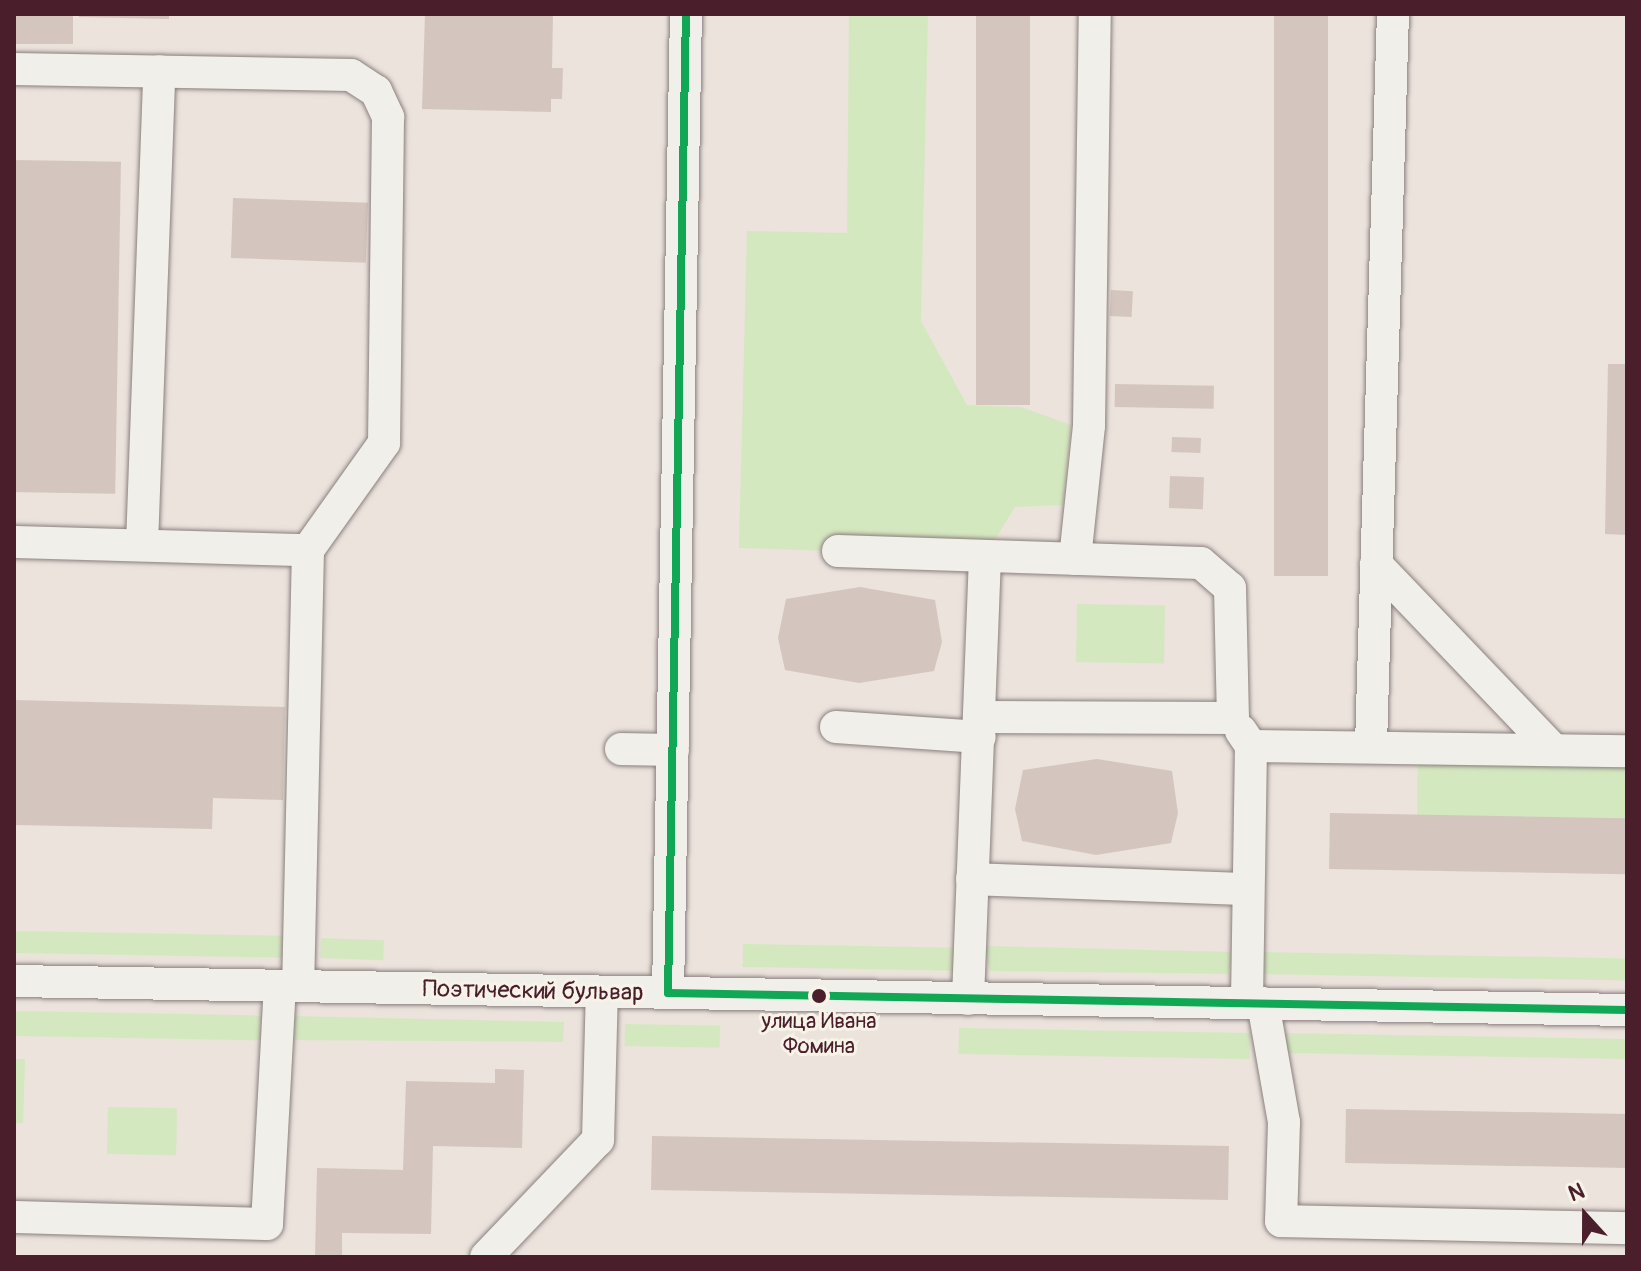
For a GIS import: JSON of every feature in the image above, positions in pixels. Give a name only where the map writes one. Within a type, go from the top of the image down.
[{"type":"street","points":[[668,993],[686,14]]},
{"type":"street","points":[[1075,559],[1089,426],[1095,14]]},
{"type":"street","points":[[1371,745],[1393,14]]},
{"type":"street","points":[[14,69],[351,75],[376,91],[388,117],[384,443],[308,550],[289,986],[267,1224],[14,1217]]},
{"type":"street","points":[[142,545],[159,71]]},
{"type":"street","points":[[14,542],[308,550]]},
{"type":"street","points":[[838,551],[1201,563],[1230,588],[1233,718],[1251,746],[1248,889],[1255,1003],[1284,1122],[1281,1221],[1627,1228]]},
{"type":"street","points":[[968,999],[981,727],[985,556]]},
{"type":"street","points":[[1376,564],[1554,750]]},
{"type":"street","points":[[836,727],[981,727],[1233,718]]},
{"type":"street","points":[[1251,746],[1371,745],[1627,751]]},
{"type":"street","points":[[621,749],[673,750]]},
{"type":"street","points":[[972,879],[1248,889]]},
{"type":"street","name":"Поэтический бульвар","points":[[14,981],[1627,1010]]},
{"type":"street","points":[[486,1257],[598,1140],[602,992]]},
{"type":"green space","points":[[849,14],[928,14],[921,321],[967,405],[1021,407],[1071,425],[1063,505],[1015,507],[985,556],[739,548],[747,231],[847,233]]},
{"type":"green space","points":[[1077,604],[1165,606],[1164,664],[1076,662]]},
{"type":"green space","points":[[1418,756],[1627,760],[1626,819],[1417,815]]},
{"type":"green space","points":[[14,931],[285,936],[285,958],[14,953]]},
{"type":"green space","points":[[321,938],[384,940],[383,960],[320,958]]},
{"type":"green space","points":[[743,944],[957,948],[957,971],[743,967]]},
{"type":"green space","points":[[983,946],[1234,952],[1228,974],[990,971]]},
{"type":"green space","points":[[1261,952],[1627,958],[1627,980],[1261,974]]},
{"type":"green space","points":[[14,1011],[261,1015],[261,1040],[14,1036]]},
{"type":"green space","points":[[289,1016],[564,1022],[563,1042],[288,1040]]},
{"type":"green space","points":[[625,1024],[720,1026],[720,1048],[625,1046]]},
{"type":"green space","points":[[959,1028],[1250,1033],[1250,1059],[959,1054]]},
{"type":"green space","points":[[1278,1033],[1627,1039],[1627,1059],[1278,1053]]},
{"type":"green space","points":[[14,1059],[25,1059],[23,1123],[14,1123]]},
{"type":"green space","points":[[108,1107],[177,1108],[176,1155],[107,1154]]},
{"type":"building","points":[[14,14],[73,14],[73,44],[14,44]]},
{"type":"building","points":[[79,14],[169,14],[169,19],[79,17]]},
{"type":"building","points":[[425,14],[553,14],[552,68],[563,68],[562,99],[551,99],[551,112],[422,109]]},
{"type":"building","points":[[976,14],[1030,14],[1030,405],[976,405]]},
{"type":"building","points":[[1274,14],[1328,14],[1328,576],[1274,576]]},
{"type":"building","points":[[14,160],[121,162],[115,494],[14,492]]},
{"type":"building","points":[[233,198],[368,203],[366,263],[231,258]]},
{"type":"building","points":[[1111,290],[1133,291],[1132,317],[1110,316]]},
{"type":"building","points":[[1608,364],[1627,364],[1627,535],[1605,534]]},
{"type":"building","points":[[1115,384],[1214,386],[1214,409],[1115,407]]},
{"type":"building","points":[[1172,437],[1201,438],[1200,453],[1171,452]]},
{"type":"building","points":[[1170,476],[1204,477],[1203,509],[1169,508]]},
{"type":"building","points":[[860,587],[935,600],[942,642],[934,671],[859,683],[785,670],[778,638],[786,599]]},
{"type":"building","points":[[14,700],[285,707],[283,800],[213,798],[212,829],[14,825]]},
{"type":"building","points":[[1097,759],[1172,771],[1178,813],[1171,843],[1096,855],[1022,841],[1015,809],[1023,770]]},
{"type":"building","points":[[1330,813],[1627,818],[1626,874],[1329,869]]},
{"type":"building","points":[[495,1069],[524,1070],[522,1148],[433,1146],[431,1234],[342,1233],[342,1257],[315,1257],[317,1168],[403,1170],[406,1081],[495,1083]]},
{"type":"building","points":[[1346,1109],[1627,1114],[1626,1168],[1345,1163]]},
{"type":"building","points":[[652,1136],[1229,1146],[1228,1200],[651,1190]]},
{"type":"transit line","points":[[668,993],[686,14]]},
{"type":"transit line","points":[[668,993],[1627,1010]]},
{"type":"place","name":"улица Ивана Фомина","points":[[819,996]]}]
